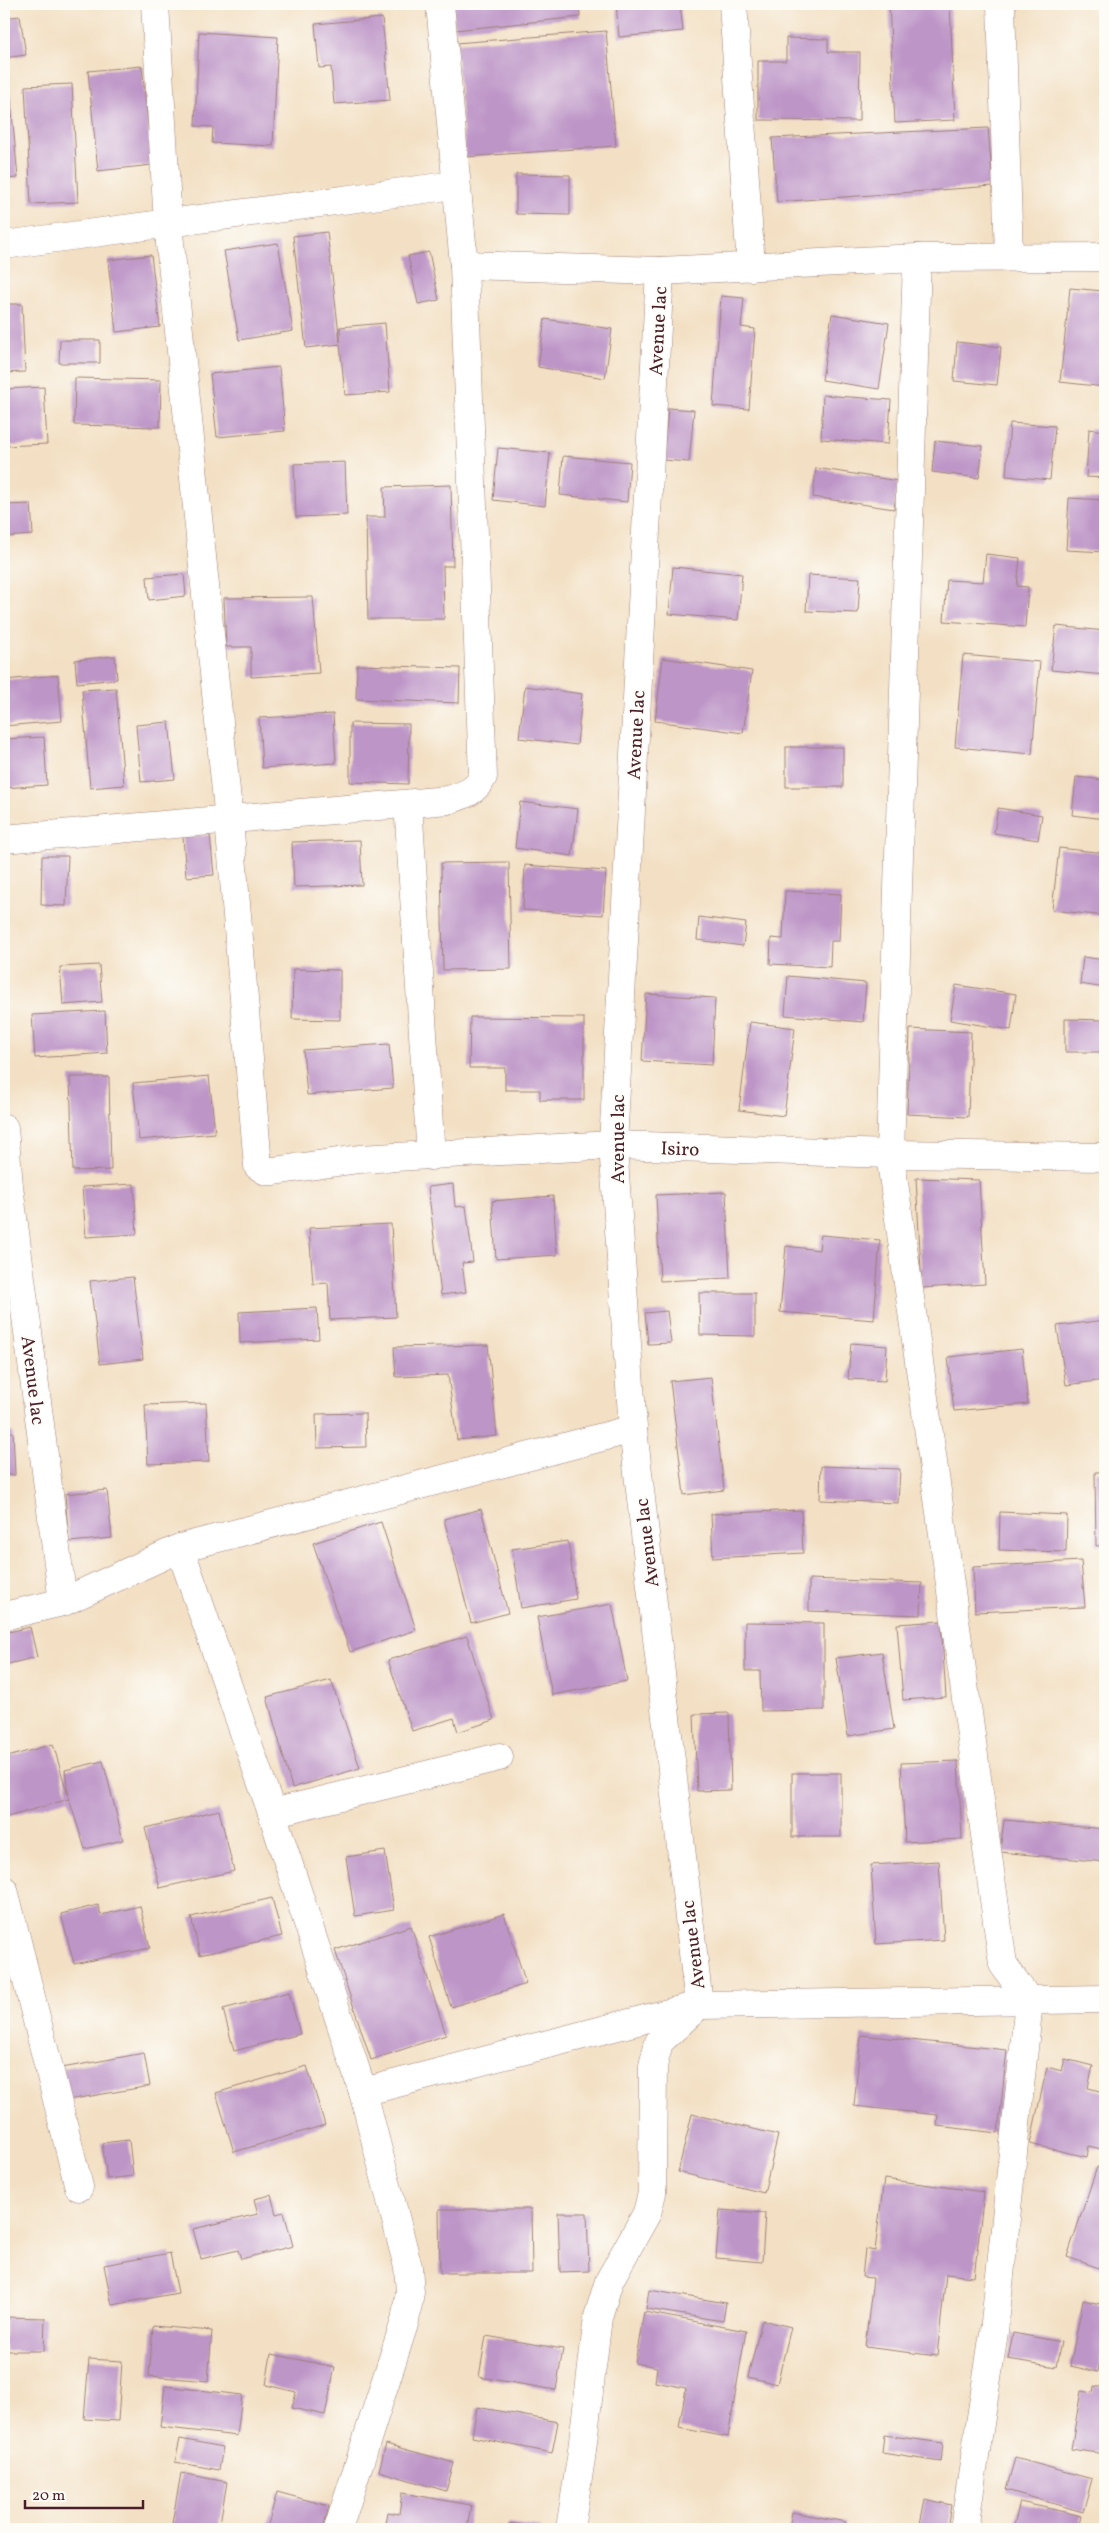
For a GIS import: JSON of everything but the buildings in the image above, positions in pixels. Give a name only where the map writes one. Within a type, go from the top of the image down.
[{"type":"street","points":[[155,4],[168,224],[229,820]]},
{"type":"street","points":[[4,838],[448,800],[470,793],[479,786],[483,777],[464,265],[455,185],[440,4]]},
{"type":"street","points":[[733,4],[751,267]]},
{"type":"street","points":[[1001,4],[1009,257]]},
{"type":"street","points":[[4,245],[455,185]]},
{"type":"street","points":[[464,265],[660,271],[917,258],[1105,257]]},
{"type":"street","points":[[917,258],[890,1154],[1004,1964],[1029,2001],[994,2332],[964,2529]]},
{"type":"street","name":"Avenue lac","points":[[660,271],[613,1146],[633,1429],[699,2004]]},
{"type":"street","points":[[408,804],[431,1156]]},
{"type":"street","name":"Isiro","points":[[229,820],[258,1166],[266,1171],[359,1159],[613,1146],[890,1154],[1105,1156]]},
{"type":"street","name":"Avenue lac","points":[[4,1128],[9,1186],[63,1602]]},
{"type":"street","points":[[4,1616],[63,1602],[180,1548],[633,1429]]},
{"type":"street","points":[[180,1548],[272,1813],[362,2092],[408,2267],[410,2292],[405,2321],[338,2529]]},
{"type":"street","points":[[272,1813],[499,1757]]},
{"type":"street","points":[[4,1890],[79,2187]]},
{"type":"street","points":[[362,2092],[699,2004],[1105,1999]]},
{"type":"street","points":[[570,2529],[581,2458],[598,2317],[609,2281],[647,2213],[652,2193],[653,2066],[660,2042],[699,2004]]}]
